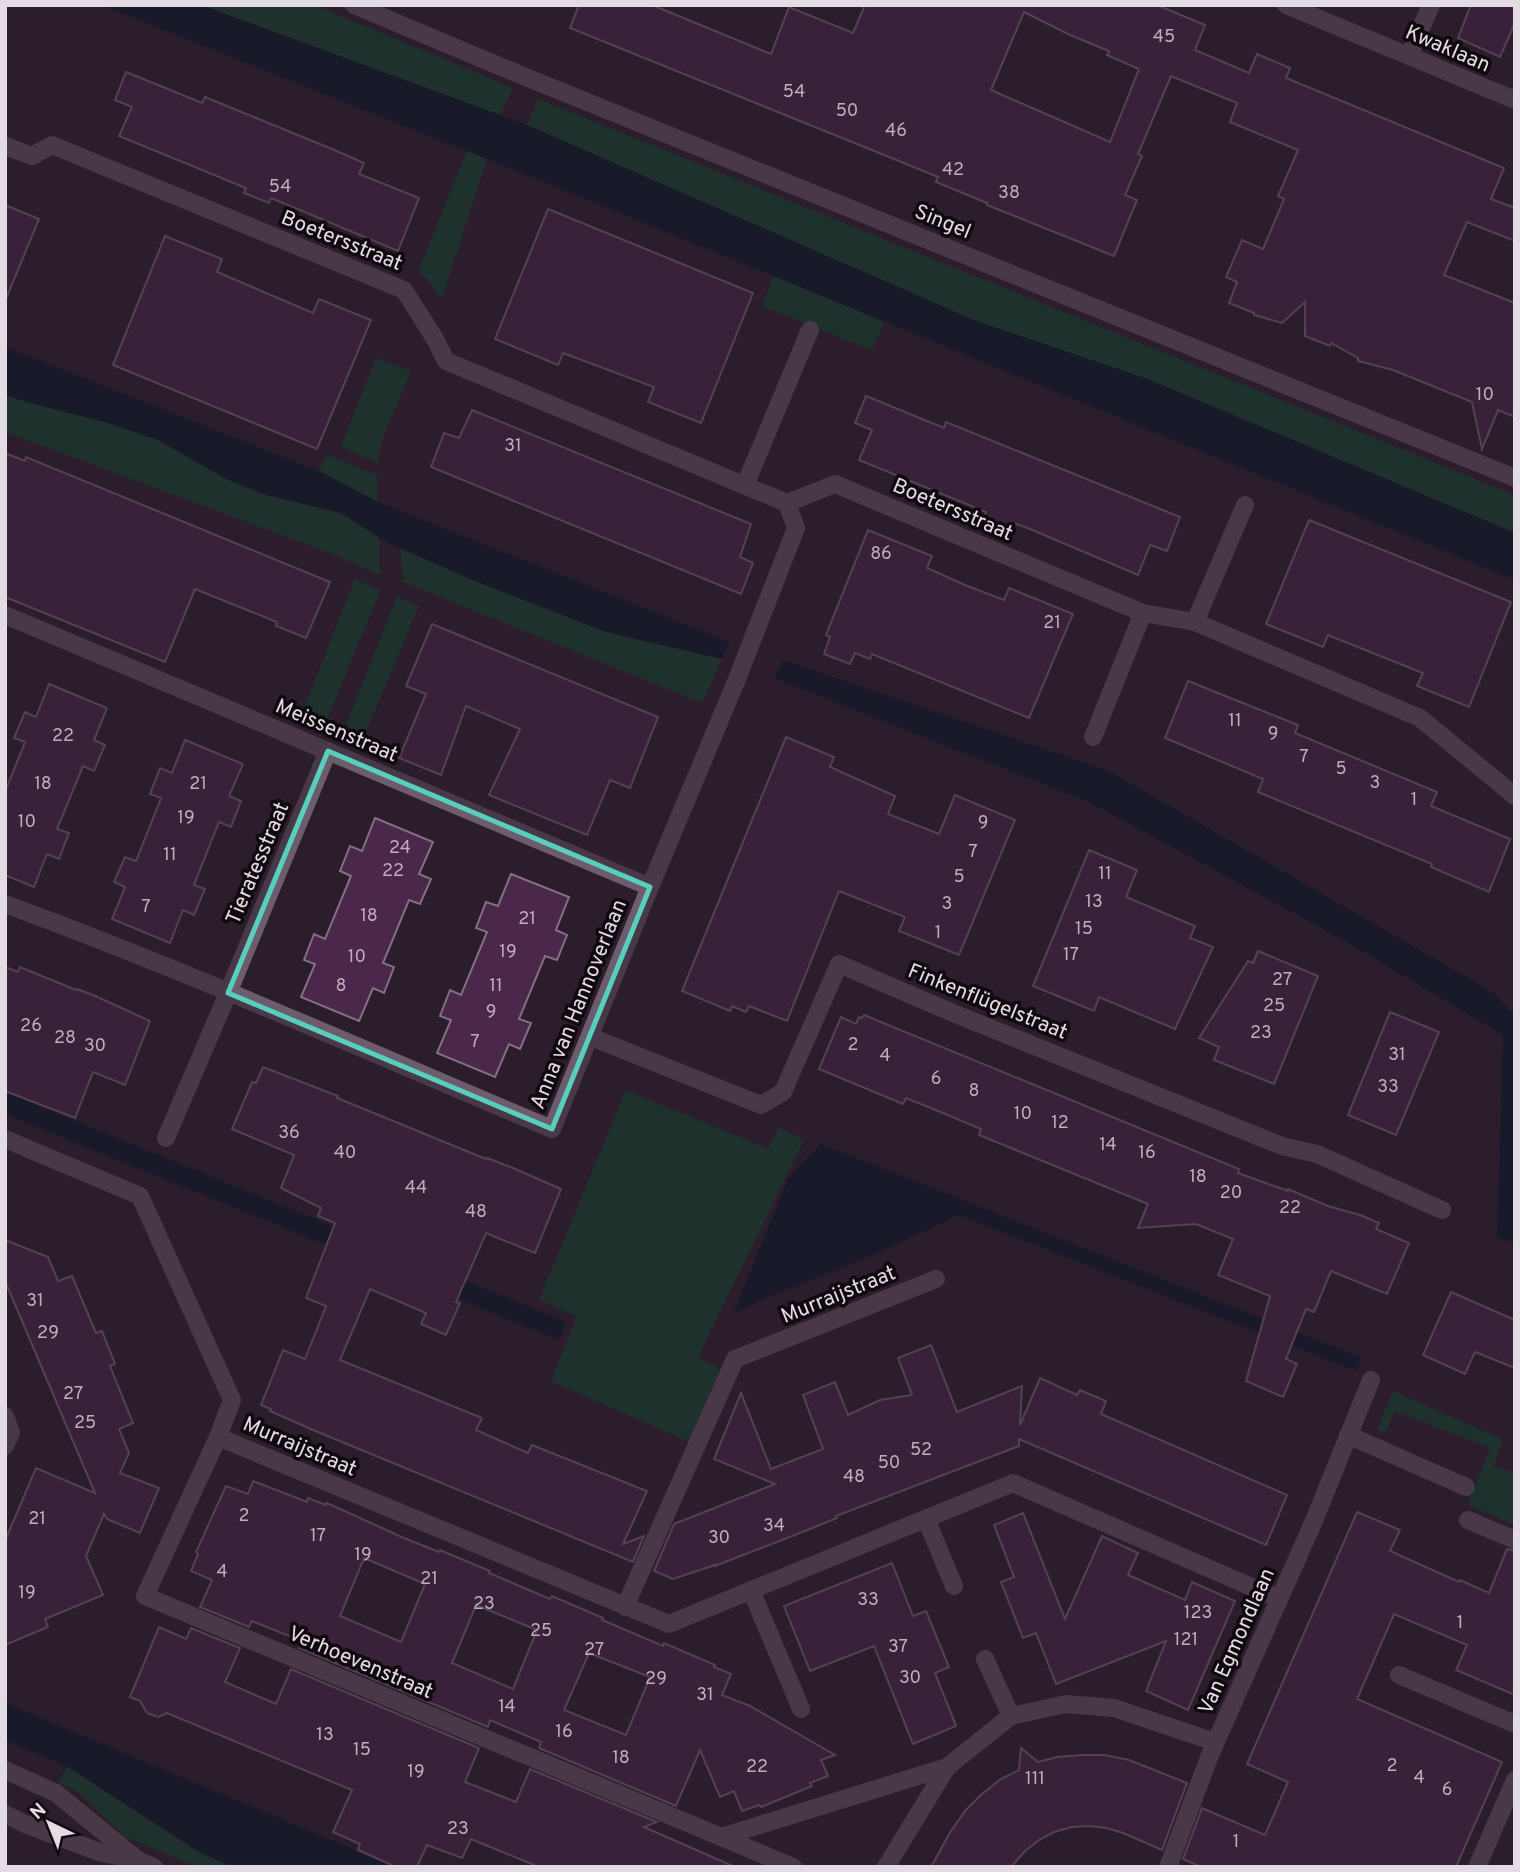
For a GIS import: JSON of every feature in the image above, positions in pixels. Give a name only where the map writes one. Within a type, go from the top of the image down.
[{"type":"street","name":"Singel","points":[[354,5],[1515,478]]},
{"type":"street","name":"Kwaklaan","points":[[1286,5],[1515,100]]},
{"type":"street","points":[[1409,56],[1431,5]]},
{"type":"street","name":"Boetersstraat","points":[[5,146],[32,156],[51,145],[404,290],[435,338],[446,361],[787,503],[835,484],[1143,613],[1195,622],[1420,718],[1515,796]]},
{"type":"street","points":[[745,485],[810,330]]},
{"type":"street","name":"Anna van Hannoverlaan","points":[[5,904],[228,993],[552,1129],[735,684],[796,528],[787,503]]},
{"type":"street","points":[[1195,622],[1245,505]]},
{"type":"street","points":[[1093,737],[1143,613]]},
{"type":"street","name":"Meissenstraat","points":[[5,615],[650,887]]},
{"type":"street","name":"Tieratesstraat","points":[[166,1138],[328,751]]},
{"type":"street","name":"Finkenflügelstraat","points":[[591,1037],[761,1105],[783,1092],[839,964],[1282,1146],[1317,1154],[1441,1210]]},
{"type":"street","name":"Murraijstraat","points":[[5,1139],[140,1196],[232,1400],[218,1437],[669,1624],[1013,1483],[1279,1600]]},
{"type":"street","name":"Murraijstraat","points":[[625,1607],[735,1359],[936,1279]]},
{"type":"street","name":"Van Egmondlaan","points":[[1168,1867],[1215,1742],[1314,1523],[1371,1380]]},
{"type":"street","points":[[5,1416],[11,1433],[5,1446]]},
{"type":"street","points":[[1348,1435],[1466,1487]]},
{"type":"street","name":"Verhoevenstraat","points":[[218,1437],[145,1596],[793,1867]]},
{"type":"street","points":[[926,1519],[954,1586]]},
{"type":"street","points":[[1468,1520],[1515,1540]]},
{"type":"street","points":[[751,1590],[801,1709]]},
{"type":"street","points":[[985,1659],[1011,1716]]},
{"type":"street","points":[[1399,1675],[1515,1724]]},
{"type":"street","points":[[722,1837],[947,1766],[1011,1716],[1066,1704],[1114,1708],[1215,1742]]},
{"type":"street","points":[[886,1867],[947,1766]]},
{"type":"street","points":[[5,1770],[56,1793],[146,1864]]},
{"type":"street","points":[[1477,1867],[1515,1780]]},
{"type":"street","points":[[5,1814],[99,1852],[146,1864]]},
{"type":"highlighted area","points":[[328,751],[650,887],[552,1129],[228,993]]},
{"type":"green space","points":[[201,5],[314,5],[513,88],[500,115]]},
{"type":"green space","points":[[538,99],[1515,495],[1515,533],[1145,378],[976,321],[527,125]]},
{"type":"green space","points":[[467,151],[487,159],[443,295],[438,296],[427,279],[418,272]]},
{"type":"green space","points":[[774,276],[884,322],[872,350],[762,306]]},
{"type":"green space","points":[[376,358],[411,371],[382,440],[378,463],[341,447]]},
{"type":"green space","points":[[5,395],[105,422],[158,440],[226,479],[266,495],[341,513],[379,537],[380,575],[325,551],[5,432]]},
{"type":"green space","points":[[327,455],[377,475],[378,502],[319,471]]},
{"type":"green space","points":[[400,548],[470,579],[606,632],[722,659],[702,703],[403,582]]},
{"type":"green space","points":[[355,579],[380,591],[323,729],[299,721]]},
{"type":"green space","points":[[397,597],[419,606],[361,743],[342,735]]},
{"type":"green space","points":[[626,1090],[768,1149],[779,1127],[804,1140],[698,1357],[720,1369],[689,1442],[551,1381],[577,1316],[539,1300]]},
{"type":"green space","points":[[1393,1391],[1503,1440],[1493,1467],[1515,1472],[1515,1525],[1468,1505],[1490,1448],[1395,1411],[1385,1433],[1377,1430]]},
{"type":"green space","points":[[68,1767],[199,1852],[233,1867],[197,1867],[124,1836],[78,1792],[58,1782]]},
{"type":"water","points":[[102,5],[201,5],[527,125],[976,321],[1145,378],[1515,533],[1515,580],[510,168]]},
{"type":"water","points":[[5,347],[319,471],[378,502],[729,642],[722,659],[606,632],[470,579],[386,542],[341,513],[266,495],[226,479],[158,440],[105,422],[5,395]]},
{"type":"water","points":[[783,660],[1109,771],[1494,993],[1515,1016],[1515,1244],[1497,1237],[1503,1035],[1345,941],[1089,802],[774,678]]},
{"type":"water","points":[[5,1092],[566,1322],[559,1340],[5,1114]]},
{"type":"water","points":[[821,1144],[1362,1358],[1356,1371],[959,1215],[733,1314],[788,1179]]},
{"type":"water","points":[[5,1703],[396,1867],[233,1867],[199,1852],[68,1767],[5,1740]]},
{"type":"building","points":[[579,5],[652,5],[771,54],[789,7],[853,33],[865,5],[1157,5],[1205,25],[1195,50],[1249,73],[1257,54],[1290,68],[1286,78],[1504,168],[1491,199],[1515,208],[1515,241],[1467,222],[1444,275],[1515,303],[1515,417],[1498,410],[1482,449],[1472,402],[1393,370],[1358,361],[1358,358],[1331,343],[1330,346],[1305,336],[1305,302],[1282,323],[1254,315],[1229,303],[1237,282],[1226,277],[1242,240],[1263,249],[1284,199],[1278,196],[1298,150],[1230,122],[1237,103],[1171,76],[1138,154],[1142,156],[1125,195],[1137,200],[1114,256],[987,205],[936,182],[938,177],[570,28]],"holes":[[[1024,12],[1109,51],[1107,55],[1139,69],[1110,142],[991,90]]]},
{"type":"building","points":[[1471,5],[1515,5],[1515,23],[1500,57],[1458,38]]},
{"type":"building","points":[[126,72],[202,103],[205,97],[332,149],[364,163],[359,174],[419,198],[398,251],[271,198],[269,203],[244,193],[246,188],[119,136],[132,107],[115,100]]},
{"type":"building","points":[[5,205],[39,219],[6,299],[5,299]]},
{"type":"building","points":[[548,209],[753,293],[701,423],[648,402],[654,387],[563,353],[558,365],[495,339]]},
{"type":"building","points":[[165,236],[222,259],[217,272],[313,313],[319,299],[371,320],[317,449],[113,365]]},
{"type":"building","points":[[866,396],[944,428],[946,422],[1180,517],[1167,551],[1150,545],[1138,575],[1030,529],[1011,522],[1009,527],[984,517],[986,512],[859,460],[872,430],[855,423]]},
{"type":"building","points":[[472,410],[751,524],[740,557],[753,563],[741,594],[431,467],[444,433],[459,438]]},
{"type":"building","points":[[5,453],[25,461],[26,457],[330,582],[306,638],[276,626],[277,622],[195,589],[165,662],[5,597]]},
{"type":"building","points":[[1309,520],[1511,602],[1469,707],[1417,686],[1423,673],[1328,635],[1323,647],[1266,624]]},
{"type":"building","points":[[868,530],[932,556],[927,568],[965,585],[1004,600],[1009,588],[1073,614],[1029,718],[872,654],[870,659],[855,653],[850,664],[824,654],[830,637],[826,635]]},
{"type":"building","points":[[432,624],[658,717],[630,788],[610,780],[587,835],[489,795],[520,729],[466,706],[441,775],[399,758],[426,694],[406,686]]},
{"type":"building","points":[[1188,681],[1298,725],[1295,733],[1437,792],[1431,806],[1510,839],[1489,892],[1431,867],[1432,864],[1258,792],[1263,779],[1165,738]]},
{"type":"building","points":[[49,684],[107,708],[94,740],[105,745],[94,771],[83,766],[57,829],[69,833],[59,859],[47,854],[34,887],[5,875],[5,792],[25,742],[14,738],[25,712],[36,717]]},
{"type":"building","points":[[786,737],[834,757],[830,767],[895,796],[888,814],[939,834],[955,795],[1015,820],[959,955],[899,931],[905,917],[839,891],[787,1021],[749,1006],[746,1012],[732,1006],[730,1011],[682,991]]},
{"type":"building","points":[[185,740],[243,764],[229,796],[241,801],[231,827],[219,822],[194,885],[205,889],[194,915],[183,910],[170,943],[112,919],[125,887],[114,882],[125,857],[136,861],[161,798],[150,794],[160,768],[172,773]]},
{"type":"building","points":[[375,818],[433,842],[419,874],[431,879],[420,904],[409,900],[383,963],[394,967],[384,993],[373,988],[359,1021],[301,997],[315,964],[304,960],[314,934],[325,939],[351,876],[340,871],[350,846],[362,851]]},
{"type":"building","points":[[1089,850],[1137,870],[1126,897],[1195,926],[1190,938],[1213,947],[1175,1029],[1099,997],[1094,1011],[1033,986]]},
{"type":"building","points":[[511,874],[569,897],[556,930],[567,935],[557,960],[545,956],[519,1019],[531,1023],[520,1049],[509,1044],[495,1077],[437,1053],[451,1020],[440,1016],[450,990],[461,995],[487,932],[476,928],[486,902],[498,906]]},
{"type":"building","points":[[1258,951],[1318,976],[1274,1084],[1214,1060],[1219,1047],[1199,1038],[1248,961],[1253,963]]},
{"type":"building","points":[[5,967],[18,972],[20,967],[93,995],[150,1021],[125,1085],[93,1072],[75,1118],[5,1091]]},
{"type":"building","points":[[1390,1012],[1439,1032],[1396,1135],[1348,1115]]},
{"type":"building","points":[[864,1015],[1239,1169],[1238,1173],[1379,1223],[1376,1229],[1409,1243],[1387,1294],[1331,1271],[1314,1312],[1306,1309],[1286,1359],[1297,1364],[1283,1397],[1246,1381],[1270,1296],[1218,1275],[1233,1239],[1196,1224],[1138,1228],[1148,1204],[979,1135],[981,1129],[943,1113],[906,1098],[903,1104],[819,1069],[841,1017],[856,1024],[859,1017]]},
{"type":"building","points":[[263,1067],[561,1189],[535,1253],[486,1233],[456,1302],[460,1303],[446,1335],[421,1324],[426,1313],[370,1289],[340,1360],[482,1418],[476,1430],[528,1453],[532,1445],[647,1491],[623,1544],[644,1536],[633,1562],[313,1430],[261,1405],[283,1350],[305,1359],[326,1306],[306,1298],[335,1223],[318,1216],[321,1208],[281,1188],[294,1155],[232,1129],[252,1082],[256,1083]]},
{"type":"building","points":[[5,1240],[48,1257],[58,1281],[72,1276],[96,1333],[102,1331],[115,1364],[110,1366],[133,1423],[119,1429],[129,1453],[120,1473],[159,1488],[140,1533],[107,1519],[104,1514],[86,1556],[103,1595],[45,1619],[48,1627],[5,1645],[5,1541],[36,1468],[95,1493],[5,1281]]},
{"type":"building","points":[[1451,1292],[1515,1320],[1515,1368],[1475,1352],[1465,1374],[1423,1355]]},
{"type":"building","points":[[931,1345],[957,1412],[1022,1386],[1020,1425],[1040,1378],[1077,1395],[1080,1390],[1106,1401],[1101,1414],[1287,1495],[1266,1545],[1019,1439],[1019,1446],[715,1566],[673,1579],[654,1571],[674,1524],[775,1484],[714,1459],[741,1393],[771,1469],[823,1449],[803,1395],[835,1382],[848,1415],[880,1400],[912,1395],[898,1358]]},
{"type":"building","points":[[253,1481],[307,1502],[308,1498],[326,1505],[327,1503],[550,1599],[552,1596],[663,1646],[664,1643],[715,1665],[714,1667],[731,1674],[722,1695],[750,1706],[835,1755],[821,1760],[828,1776],[810,1783],[812,1786],[761,1807],[759,1805],[742,1811],[734,1791],[720,1797],[700,1750],[676,1806],[539,1748],[541,1742],[490,1720],[488,1727],[299,1648],[302,1641],[252,1621],[249,1627],[200,1607],[212,1580],[191,1571],[198,1554],[196,1552],[226,1486],[248,1494]],"holes":[[[364,1558],[425,1584],[401,1642],[340,1616]],[[476,1605],[537,1630],[513,1689],[452,1663]],[[589,1653],[650,1677],[626,1735],[564,1710]]]},
{"type":"building","points":[[1357,1512],[1400,1530],[1390,1551],[1489,1593],[1507,1549],[1515,1551],[1515,1695],[1456,1670],[1467,1645],[1394,1614],[1357,1699],[1502,1762],[1456,1867],[1201,1867],[1183,1859],[1202,1808],[1265,1835],[1288,1782],[1247,1764]]},
{"type":"building","points":[[1023,1513],[1065,1619],[1102,1536],[1138,1553],[1128,1575],[1185,1600],[1192,1582],[1235,1601],[1188,1710],[1146,1691],[1166,1641],[1056,1684],[1036,1633],[1023,1638],[1001,1582],[1014,1577],[994,1525]]},
{"type":"building","points":[[892,1563],[913,1616],[926,1611],[949,1667],[935,1673],[956,1726],[913,1744],[874,1646],[810,1671],[784,1606]]},
{"type":"building","points":[[159,1627],[186,1639],[191,1628],[240,1648],[225,1682],[276,1704],[291,1669],[479,1748],[465,1782],[516,1802],[530,1769],[657,1822],[644,1827],[735,1867],[539,1867],[471,1839],[462,1858],[427,1845],[417,1867],[396,1867],[358,1850],[360,1844],[333,1832],[352,1790],[167,1713],[158,1717],[147,1713],[140,1701],[130,1697]]},
{"type":"building","points":[[1021,1748],[1038,1762],[1082,1755],[1105,1755],[1129,1760],[1187,1783],[1162,1850],[1107,1828],[1072,1827],[1039,1840],[1011,1867],[931,1867],[965,1811],[1001,1779],[1019,1770]]}]
